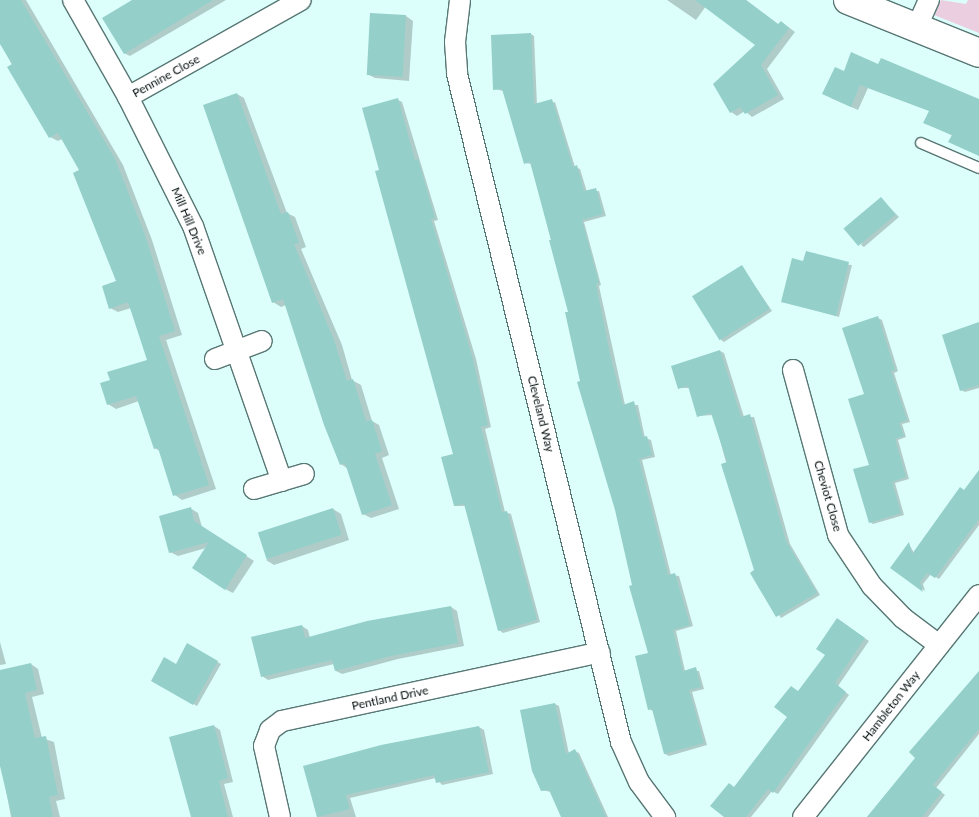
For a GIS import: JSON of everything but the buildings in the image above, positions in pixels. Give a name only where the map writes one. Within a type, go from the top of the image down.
[{"type":"street","name":"Pennine Close","points":[[73,0],[128,97],[301,0]]},
{"type":"street","name":"Cleveland Way","points":[[460,0],[454,58],[457,74],[622,742],[639,782],[665,817]]},
{"type":"street","points":[[848,0],[979,53]]},
{"type":"street","points":[[916,29],[929,0]]},
{"type":"street","name":"Mill Hill Drive","points":[[128,97],[193,226],[282,480]]},
{"type":"street","points":[[215,359],[262,341]]},
{"type":"street","name":"Cheviot Close","points":[[793,370],[838,535],[872,586],[903,618],[939,645]]},
{"type":"street","points":[[254,488],[304,474]]},
{"type":"street","name":"Hambleton Way","points":[[803,817],[979,595]]},
{"type":"street","name":"Pentland Drive","points":[[280,817],[264,746],[270,730],[282,721],[600,652]]},
{"type":"lane","points":[[921,143],[979,168]]},
{"type":"shaded area","points":[[941,0],[966,4],[968,0],[979,0],[979,33],[934,15]]}]
